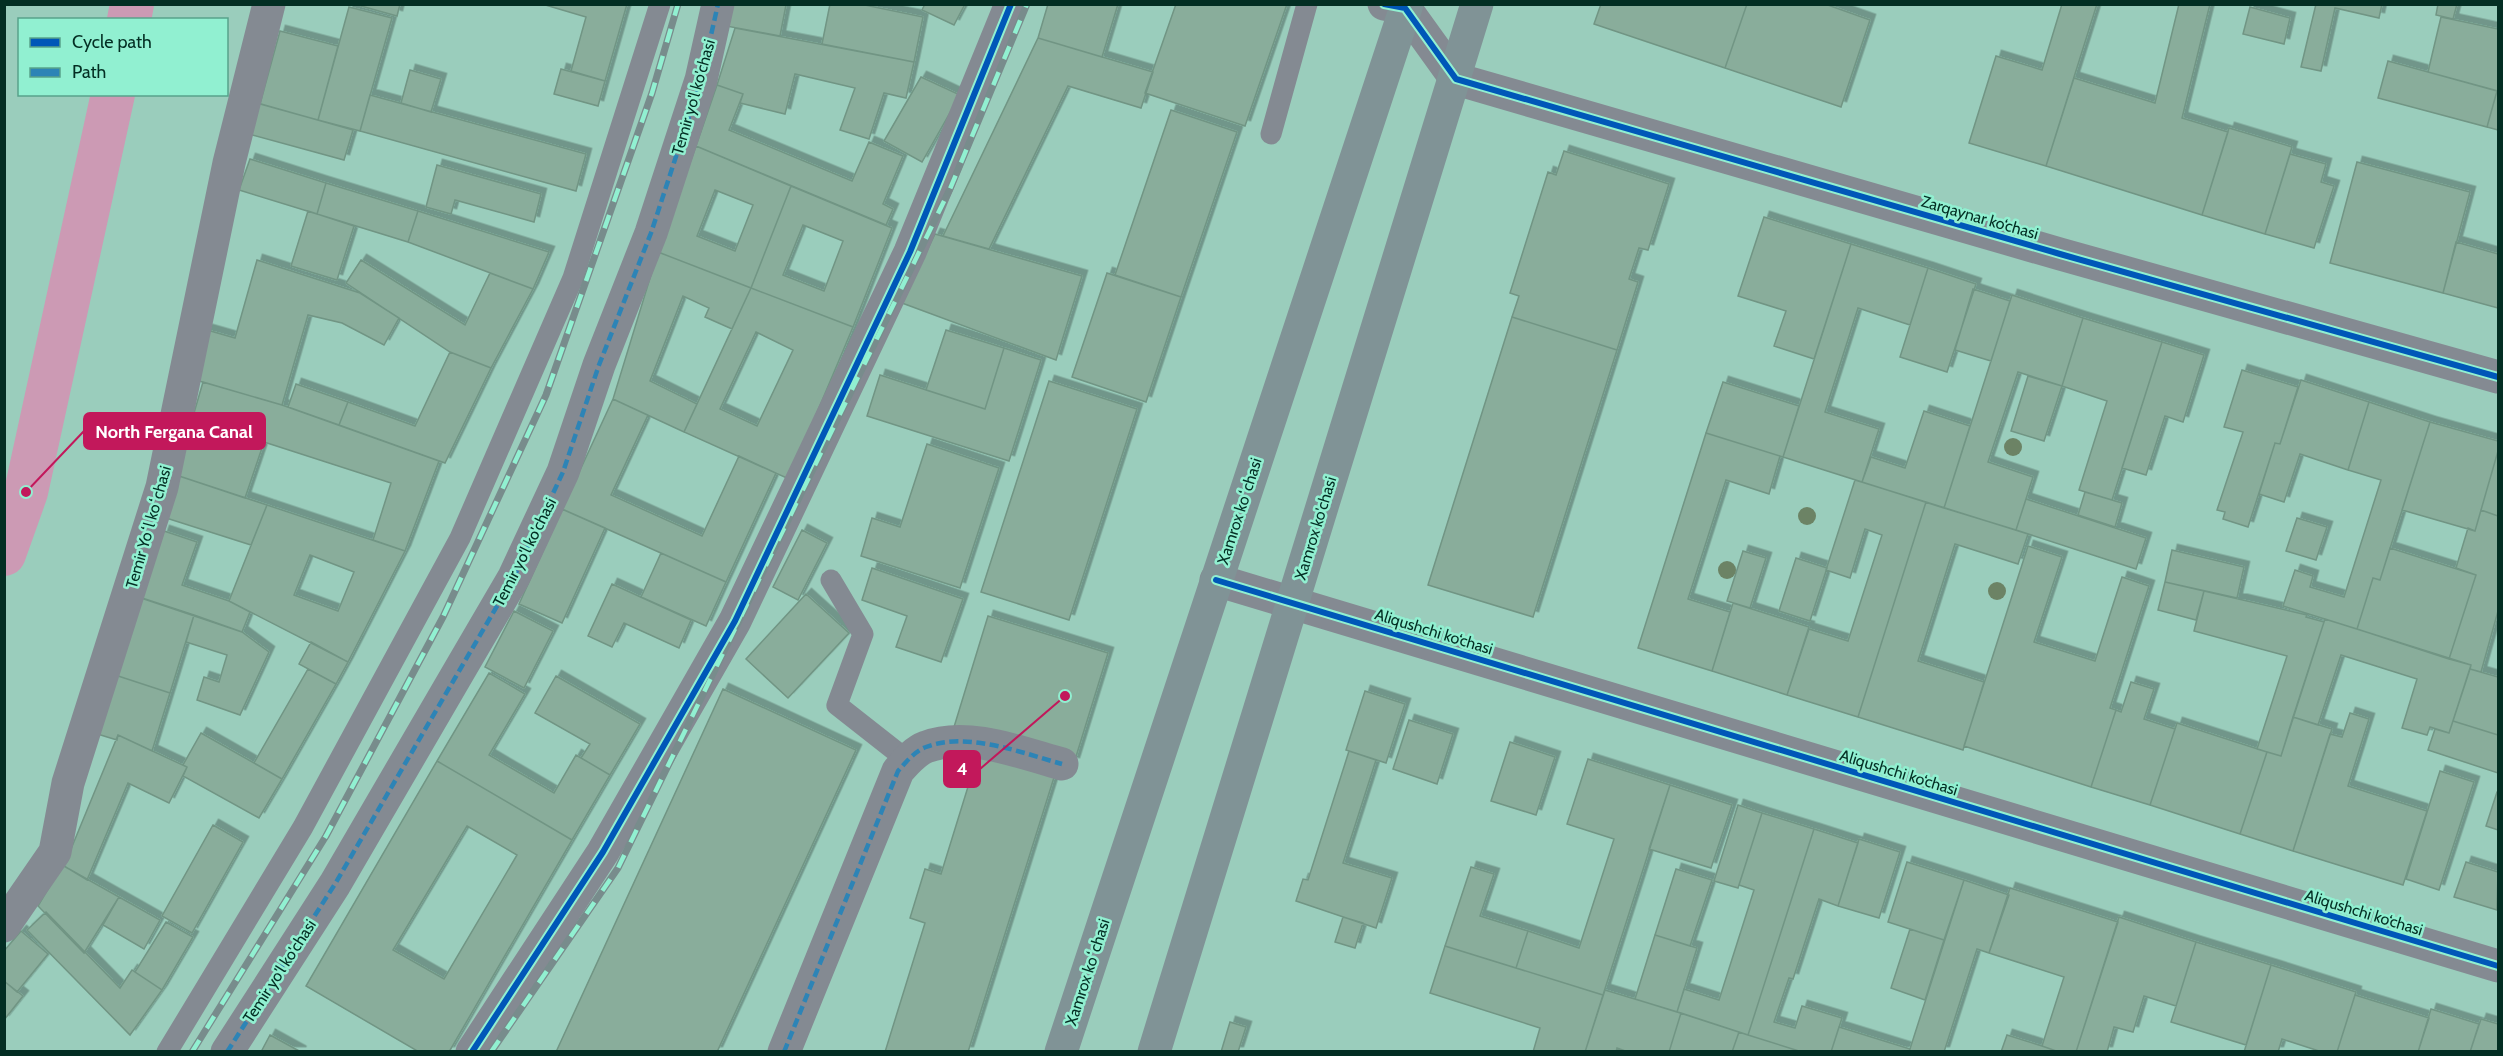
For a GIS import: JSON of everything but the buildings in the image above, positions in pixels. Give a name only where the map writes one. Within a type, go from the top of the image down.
[{"type":"main road","name":"Xamrox ko'chasi","points":[[1154,1052],[1456,79],[1477,4]]},
{"type":"main road","name":"Xamrox koʻchasi","points":[[1061,1052],[1216,580],[1399,6]]},
{"type":"street","name":"Temir Yoʻl koʻchasi","points":[[4,926],[55,852],[68,783],[162,487],[229,163],[269,4]]},
{"type":"street","name":"Temir yo'l ko'chasi","points":[[227,1052],[335,884],[455,678],[513,577],[558,483],[599,365],[651,233],[701,80],[718,4]]},
{"type":"street","points":[[472,1052],[603,852],[735,621],[910,252],[1011,4]]},
{"type":"street","points":[[1399,6],[1456,79]]},
{"type":"street","name":"Zarqaynar ko‘chasi","points":[[1456,79],[2071,257],[2499,377]]},
{"type":"street","name":"Aliqushchi ko‘chasi","points":[[1216,580],[2499,966]]},
{"type":"street","points":[[784,1052],[898,771],[907,760],[924,747],[946,741],[993,744],[1062,764]]},
{"type":"lane","points":[[167,1052],[303,827],[460,538],[573,278],[660,4]]},
{"type":"lane","points":[[1271,134],[1307,4]]},
{"type":"lane","points":[[831,580],[863,634],[837,705],[907,760]]},
{"type":"waterway","points":[[129,18],[132,4]]},
{"type":"waterway","points":[[4,554],[26,492],[113,96]]},
{"type":"railway","points":[[192,1052],[326,836],[443,617],[546,395],[652,93],[678,4]]},
{"type":"railway","points":[[491,1052],[618,868],[950,189],[1027,4]]},
{"type":"marked path","points":[[227,1052],[335,884],[514,577],[563,472],[599,365],[651,233],[701,80],[718,4]]},
{"type":"marked path","points":[[784,1052],[898,771],[907,761],[926,747],[959,741],[994,745],[1062,764]]},
{"type":"cycle path","points":[[472,1052],[603,852],[735,621],[910,252],[1011,4]]},
{"type":"cycle path","points":[[1384,4],[1405,8],[1456,79],[2060,254],[2498,377]]},
{"type":"cycle path","points":[[1216,580],[2498,966]]},
{"type":"place","name":"North Fergana Canal","points":[[26,492]]},
{"type":"place","name":"4","points":[[1065,696]]}]
